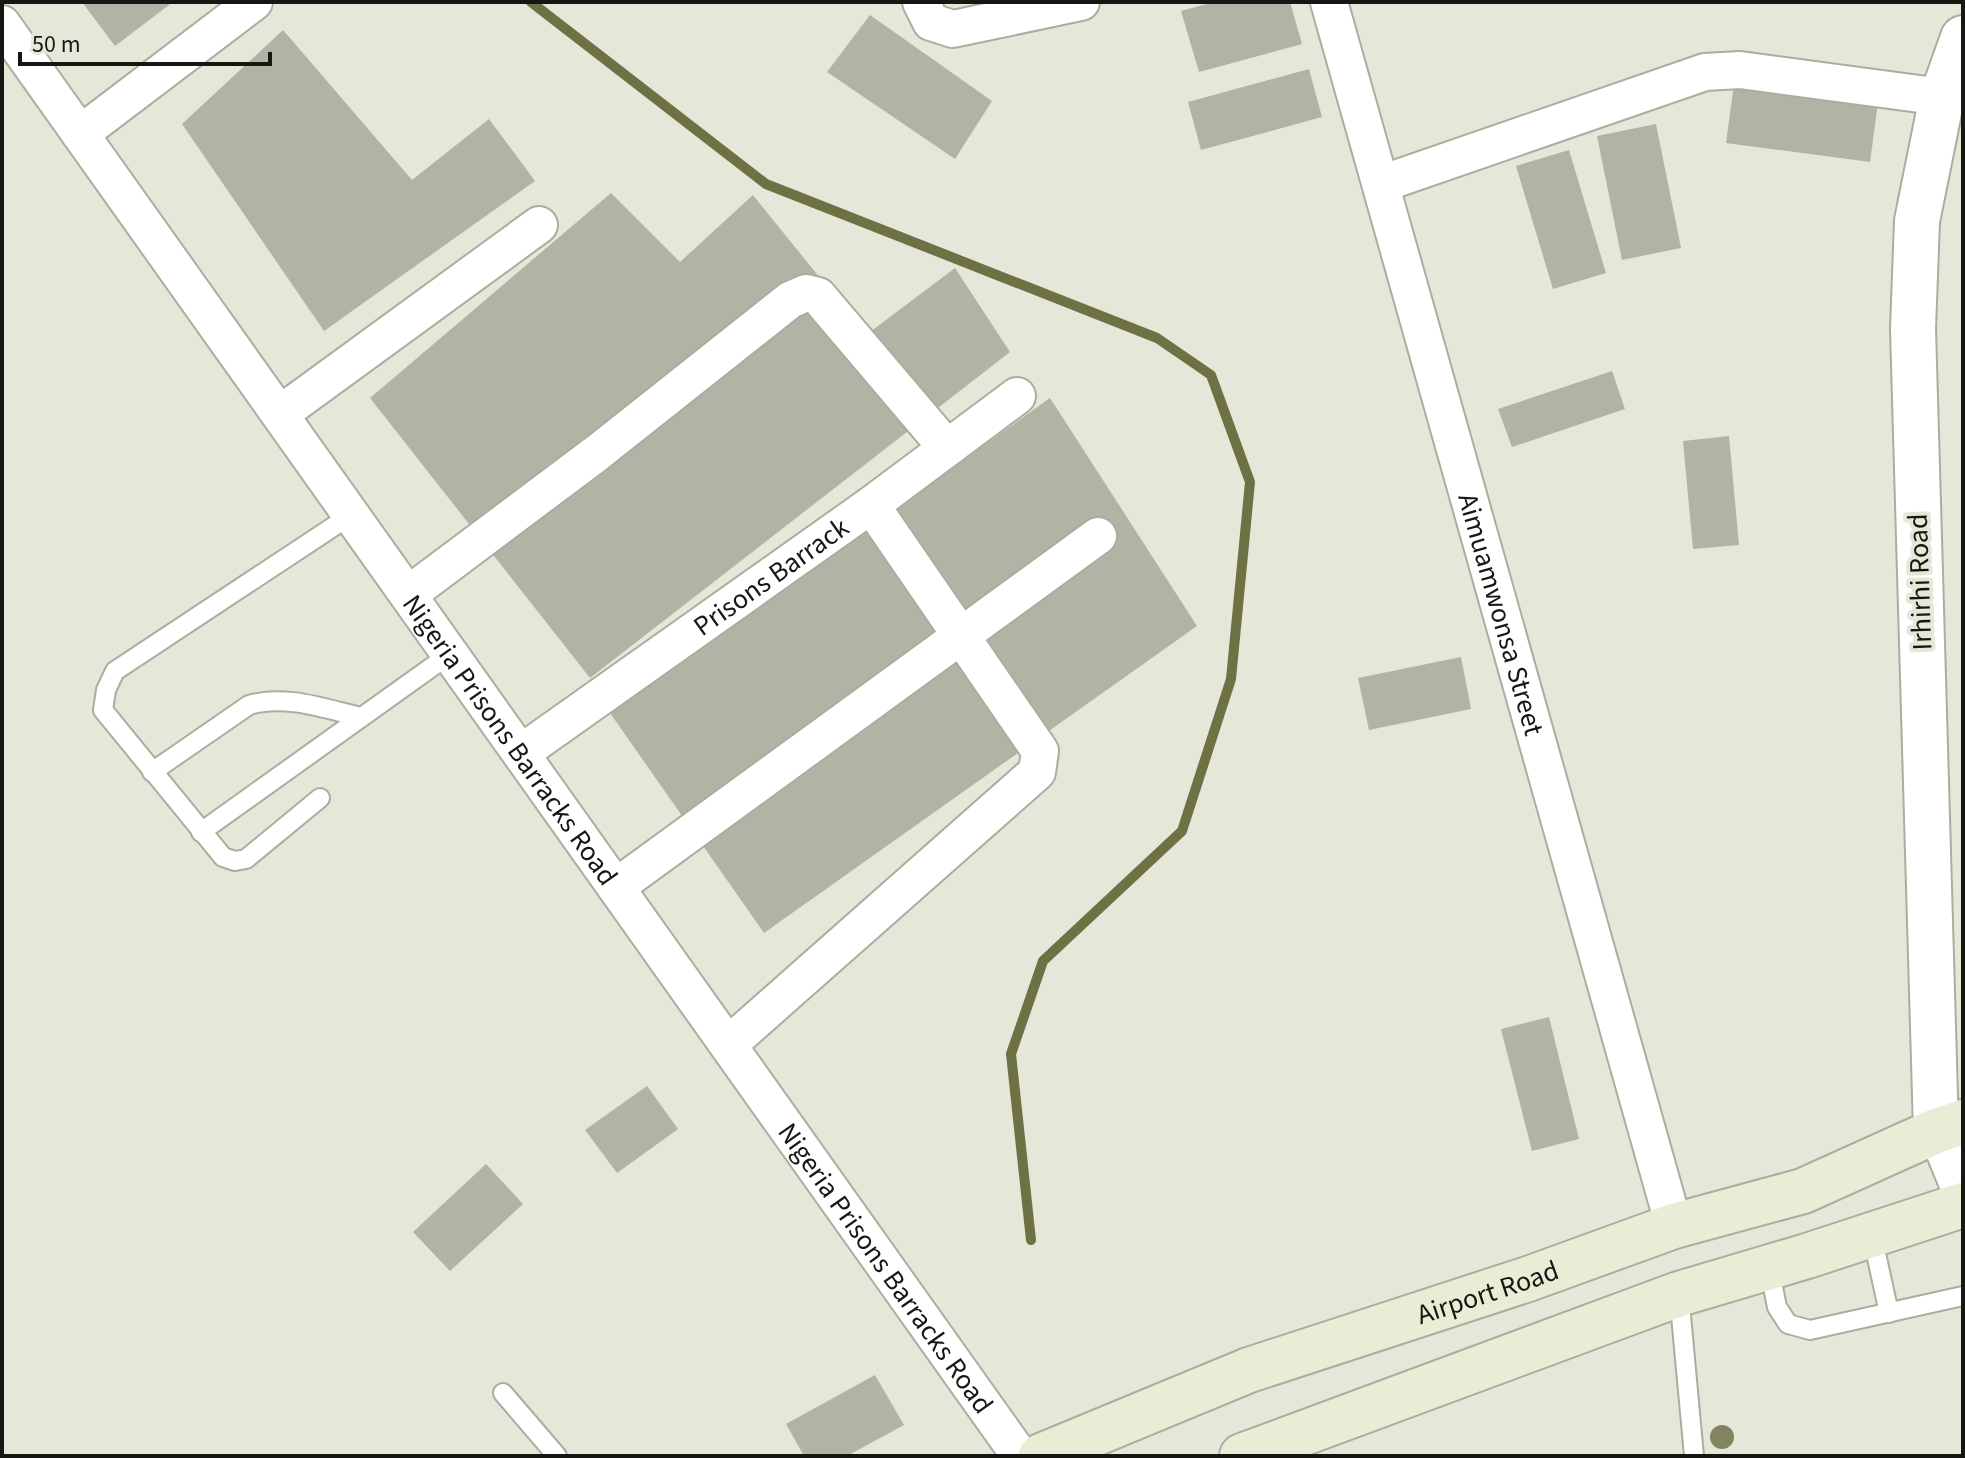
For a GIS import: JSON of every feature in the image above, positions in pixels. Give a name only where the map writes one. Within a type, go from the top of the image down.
[{"type":"main road","name":"Airport Road","points":[[1041,1456],[1249,1370],[1528,1279],[1674,1226],[1803,1191],[1950,1127]]},
{"type":"main road","points":[[1242,1456],[1679,1294],[1963,1205]]},
{"type":"street","points":[[80,134],[254,2]]},
{"type":"street","points":[[921,2],[931,22],[953,29],[1081,2]]},
{"type":"street","name":"Aimuamwonsa Street","points":[[1329,2],[1674,1226]]},
{"type":"street","name":"Nigeria Prisons Barracks Road","points":[[2,24],[1020,1456]]},
{"type":"street","name":"Irhirhi Road","points":[[1950,1127],[1916,477],[1913,329],[1917,221],[1942,97],[1963,38]]},
{"type":"street","points":[[1381,184],[1705,72],[1740,70],[1942,97]]},
{"type":"street","points":[[280,414],[539,225]]},
{"type":"street","points":[[409,594],[597,453],[790,300],[806,293],[818,296],[947,448]]},
{"type":"street","name":"Prisons Barrack","points":[[521,753],[871,505],[1017,396]]},
{"type":"street","points":[[728,1045],[1037,772],[1040,751],[871,505]]},
{"type":"street","points":[[616,887],[1098,536]]},
{"type":"street","points":[[1950,1127],[1963,1197]]},
{"type":"lane","points":[[320,798],[246,859],[235,861],[223,857],[103,710],[106,690],[115,671],[351,515]]},
{"type":"lane","points":[[201,832],[450,654]]},
{"type":"lane","points":[[152,772],[249,705],[263,701],[281,701],[361,717]]},
{"type":"lane","points":[[1872,1235],[1889,1313]]},
{"type":"lane","points":[[1769,1267],[1777,1307],[1788,1324],[1810,1330],[1963,1296]]},
{"type":"lane","points":[[1679,1294],[1694,1456]]},
{"type":"lane","points":[[503,1393],[557,1456]]},
{"type":"building","points":[[82,2],[173,2],[115,46]]},
{"type":"building","points":[[1214,2],[1290,2],[1302,44],[1199,72],[1181,11]]},
{"type":"building","points":[[870,15],[992,101],[955,159],[827,72]]},
{"type":"building","points":[[283,30],[412,180],[489,119],[535,181],[324,331],[182,124]]},
{"type":"building","points":[[1309,69],[1322,117],[1201,150],[1188,102]]},
{"type":"building","points":[[1734,84],[1878,103],[1870,162],[1726,143]]},
{"type":"building","points":[[1656,124],[1681,248],[1622,260],[1597,136]]},
{"type":"building","points":[[1569,150],[1606,273],[1553,289],[1516,166]]},
{"type":"building","points":[[611,193],[680,262],[753,195],[866,335],[955,268],[1010,352],[590,678],[370,398]]},
{"type":"building","points":[[1612,371],[1625,409],[1512,447],[1498,409]]},
{"type":"building","points":[[1050,398],[1197,626],[764,933],[610,713]]},
{"type":"building","points":[[1729,436],[1739,545],[1693,549],[1683,441]]},
{"type":"building","points":[[1461,657],[1471,709],[1369,730],[1358,678]]},
{"type":"building","points":[[1549,1017],[1579,1139],[1532,1151],[1501,1029]]},
{"type":"building","points":[[647,1086],[678,1129],[617,1173],[585,1130]]},
{"type":"building","points":[[486,1164],[523,1204],[450,1271],[413,1232]]},
{"type":"building","points":[[875,1375],[904,1425],[847,1456],[804,1456],[786,1424]]},
{"type":"waterway","points":[[531,2],[766,184],[1157,338],[1211,375],[1250,482],[1231,679],[1182,831],[1043,961],[1011,1054],[1031,1240]]}]
